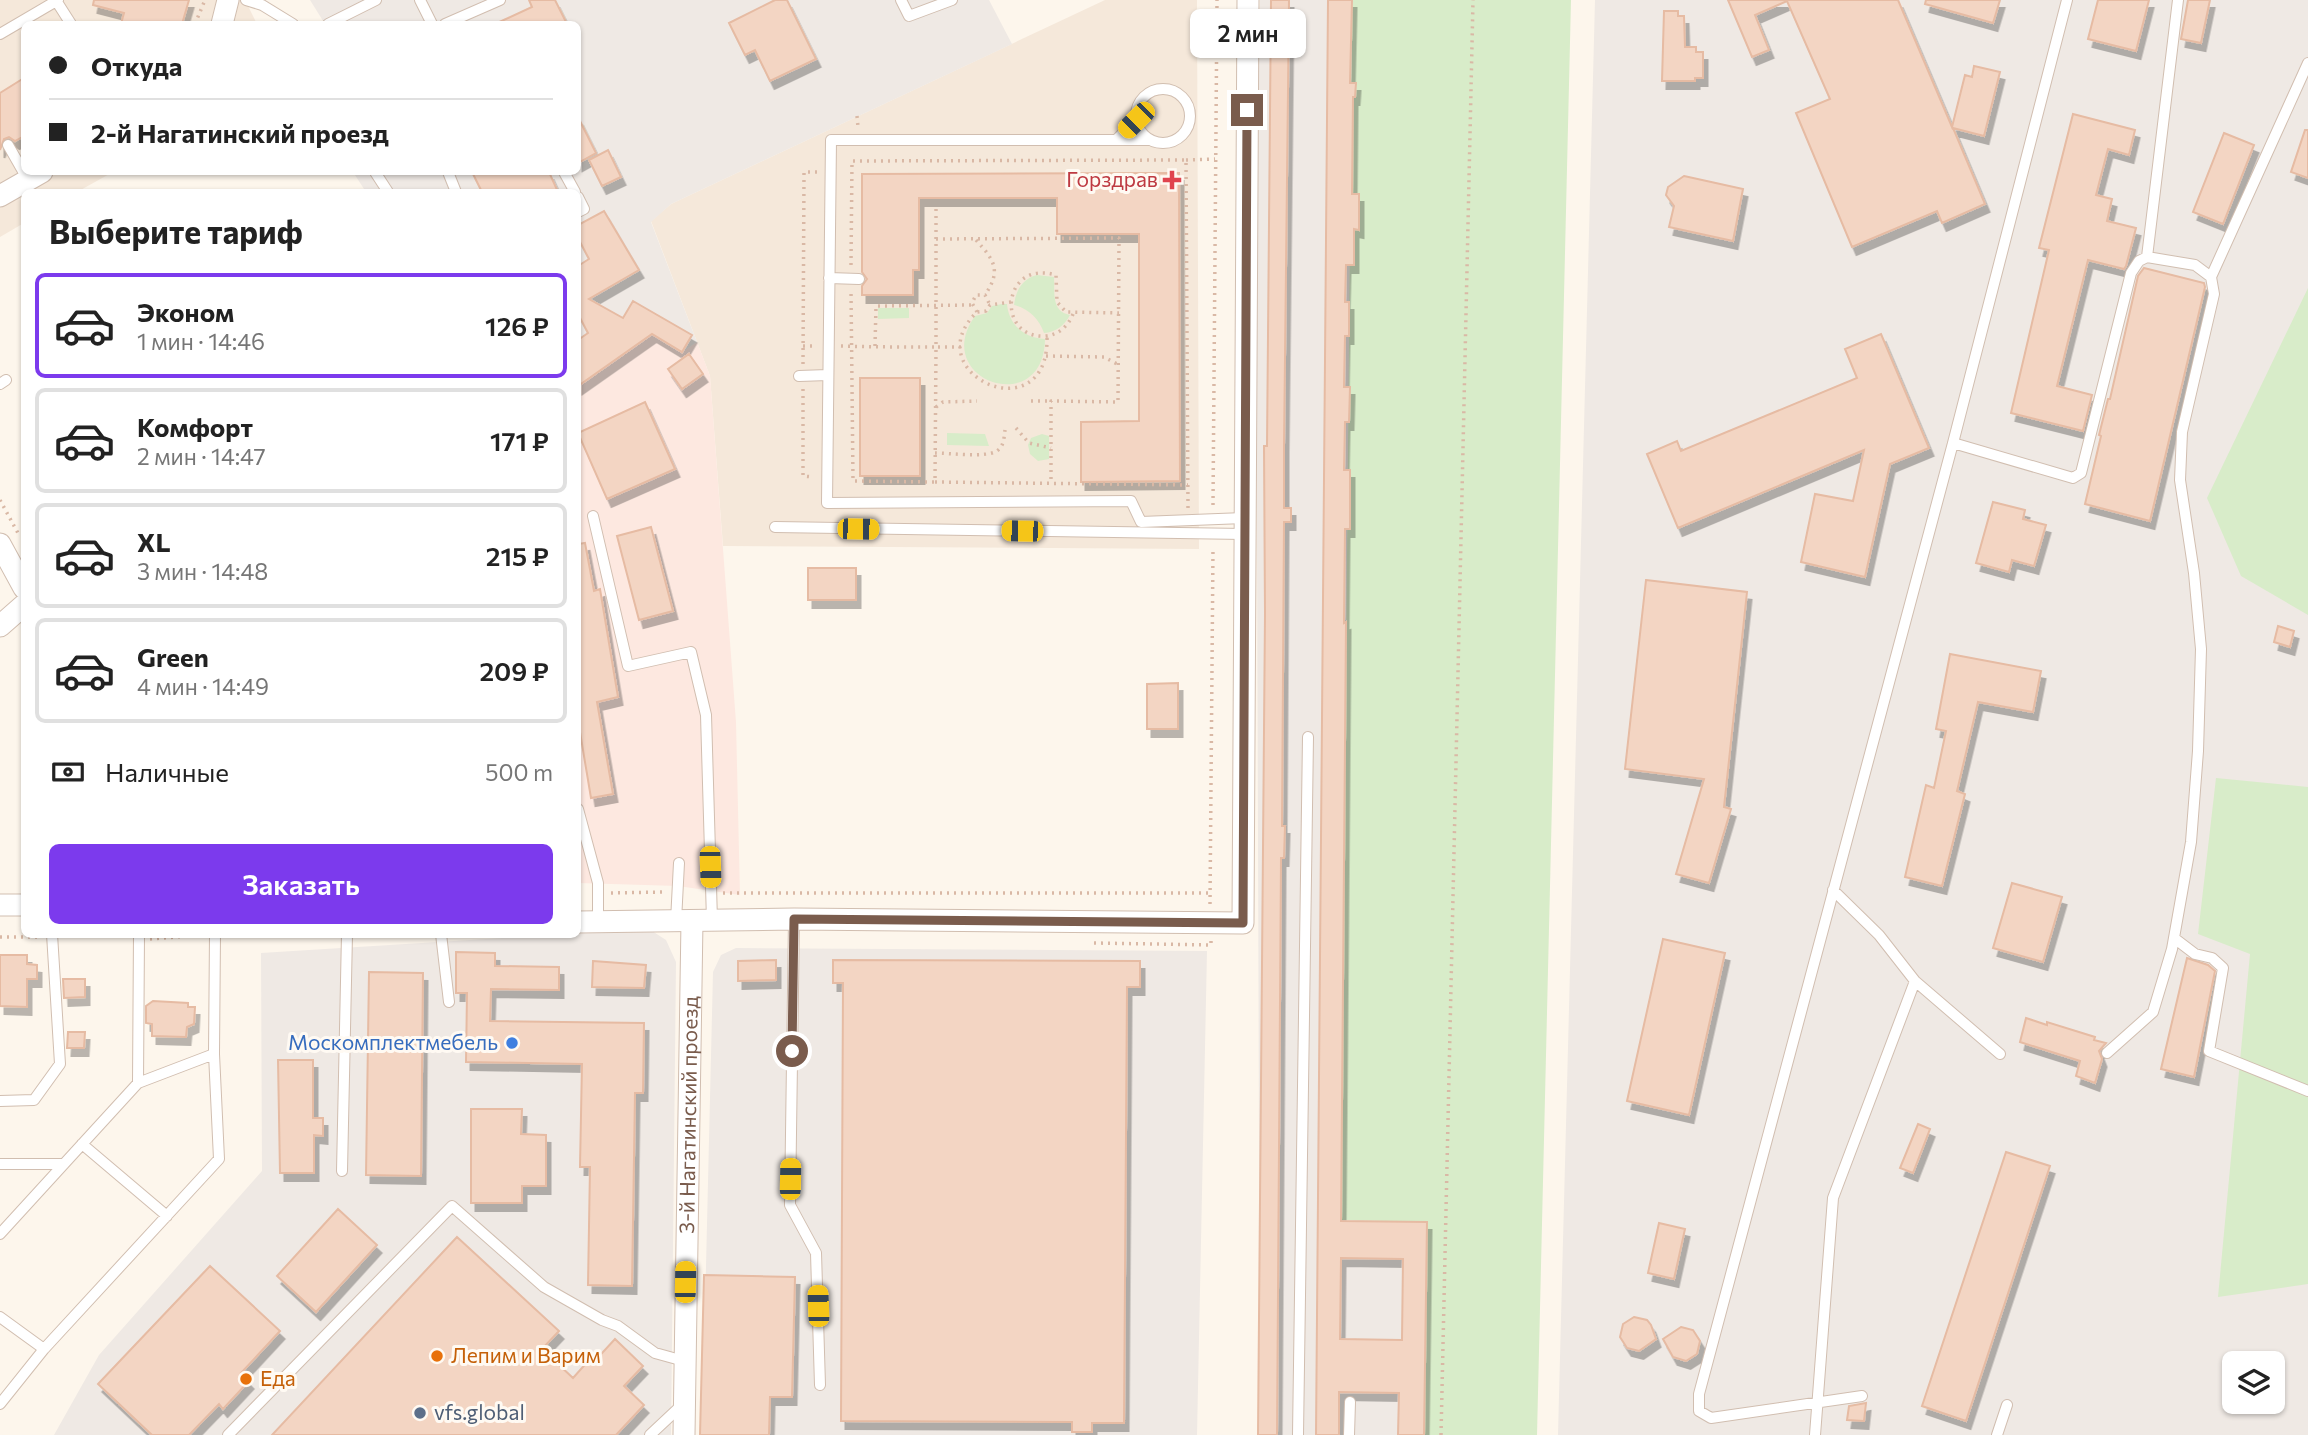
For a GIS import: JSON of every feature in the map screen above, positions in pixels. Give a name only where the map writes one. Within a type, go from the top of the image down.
[{"type":"street","points":[[223,21],[228,0]]},
{"type":"street","points":[[588,922],[794,919],[1243,923],[1248,0]]},
{"type":"street","points":[[0,196],[35,176]]},
{"type":"street","points":[[0,544],[21,582]]},
{"type":"street","points":[[0,626],[21,608]]},
{"type":"street","points":[[0,905],[21,905]]},
{"type":"street","name":"3-й Нагатинский проезд","points":[[684,1435],[693,921]]},
{"type":"lane","points":[[246,0],[262,5],[288,21]]},
{"type":"lane","points":[[334,21],[376,0]]},
{"type":"lane","points":[[420,0],[430,21]]},
{"type":"lane","points":[[452,21],[499,0]]},
{"type":"lane","points":[[901,0],[909,16],[952,0]]},
{"type":"lane","points":[[1862,1396],[1711,1418],[1699,1411],[1699,1394],[1953,443],[2067,0]]},
{"type":"lane","points":[[2147,257],[2178,0]]},
{"type":"lane","points":[[23,21],[58,1],[69,21]]},
{"type":"lane","points":[[0,34],[21,22]]},
{"type":"lane","points":[[2107,1053],[2153,1012],[2174,938],[2191,842],[2198,751],[2201,649],[2194,572],[2180,480],[2182,432],[2214,294],[2211,277],[2308,63]]},
{"type":"lane","points":[[1116,140],[1136,120],[1143,97],[1157,90],[1174,92],[1186,102],[1190,117],[1183,134],[1167,143],[1150,140],[1116,140],[831,140],[827,503],[1131,501],[1141,522],[1213,519],[1244,526]]},
{"type":"lane","points":[[1136,120],[1143,134],[1150,140]]},
{"type":"lane","points":[[8,145],[21,160]]},
{"type":"lane","points":[[1953,443],[2073,478],[2081,473],[2131,273],[2139,261],[2147,257],[2195,265],[2211,277]]},
{"type":"lane","points":[[829,278],[855,279]]},
{"type":"lane","points":[[801,376],[828,375]]},
{"type":"lane","points":[[593,516],[628,666],[691,652],[706,715],[711,893],[693,921],[678,892],[679,863]]},
{"type":"lane","points":[[775,527],[1213,534],[1244,526]]},
{"type":"lane","points":[[1298,1435],[1308,737]]},
{"type":"lane","points":[[581,819],[598,883],[598,893],[588,922]]},
{"type":"lane","points":[[1833,890],[1878,935],[1915,981],[2000,1054]]},
{"type":"lane","points":[[794,919],[790,1205],[816,1253],[820,1385]]},
{"type":"lane","points":[[0,1101],[34,1100],[60,1064],[52,938]]},
{"type":"lane","points":[[138,1083],[139,938]]},
{"type":"lane","points":[[0,1404],[44,1349],[219,1159],[214,1054],[213,938]]},
{"type":"lane","points":[[342,1171],[347,938]]},
{"type":"lane","points":[[441,938],[449,1002]]},
{"type":"lane","points":[[2174,938],[2195,954],[2212,958],[2223,968],[2209,1051],[2308,1091]]},
{"type":"lane","points":[[1815,1435],[1833,1198],[1915,981]]},
{"type":"lane","points":[[0,1234],[138,1083],[214,1054]]},
{"type":"lane","points":[[82,1144],[167,1216]]},
{"type":"lane","points":[[0,1164],[64,1164]]},
{"type":"lane","points":[[228,1435],[452,1206],[544,1287],[602,1320],[618,1326],[655,1353],[684,1361]]},
{"type":"lane","points":[[0,1317],[44,1349]]},
{"type":"lane","points":[[1349,1435],[1350,1402]]},
{"type":"lane","points":[[650,1435],[685,1403]]},
{"type":"lane","points":[[1997,1435],[2007,1405]]},
{"type":"path","points":[[196,21],[205,0]]},
{"type":"path","points":[[1213,519],[1217,0]]},
{"type":"path","points":[[1441,1435],[1473,0]]},
{"type":"path","points":[[1188,485],[853,481],[852,346],[855,279],[852,160],[1216,159]]},
{"type":"path","points":[[1186,160],[1188,520]]},
{"type":"path","points":[[827,477],[803,476],[801,376],[804,172],[852,171]]},
{"type":"path","points":[[935,482],[936,209]]},
{"type":"path","points":[[936,239],[1119,238],[1118,402],[1031,401]]},
{"type":"path","points":[[975,239],[987,252],[995,268],[995,278],[985,295]]},
{"type":"path","points":[[1073,314],[1068,325],[1060,331],[1047,336],[1032,335],[1024,331],[1013,317],[1013,291],[1024,278],[1032,274],[1048,273],[1056,275],[1057,302],[1066,312],[1119,313]]},
{"type":"path","points":[[977,312],[972,305],[972,299],[976,295],[985,295]]},
{"type":"path","points":[[985,295],[990,305]]},
{"type":"path","points":[[1011,302],[990,305],[986,311],[977,312],[968,323],[961,347],[965,365],[972,374],[980,381],[1000,388],[1010,389],[1030,380],[1038,373],[1046,356],[1047,336]]},
{"type":"path","points":[[875,346],[876,306],[972,305]]},
{"type":"path","points":[[803,346],[961,347]]},
{"type":"path","points":[[1046,356],[1104,357],[1119,365]]},
{"type":"path","points":[[936,407],[943,402],[977,401]]},
{"type":"path","points":[[1051,401],[1051,484]]},
{"type":"path","points":[[1016,428],[1029,443],[1051,448]]},
{"type":"path","points":[[936,453],[989,454],[1003,445],[1005,430]]},
{"type":"path","points":[[0,500],[21,539]]},
{"type":"path","points":[[1088,943],[1211,946],[1213,534]]},
{"type":"path","points":[[598,893],[678,892]]},
{"type":"path","points":[[711,893],[1210,892]]},
{"type":"path","points":[[0,937],[21,937]]},
{"type":"shaded area","points":[[0,0],[245,0],[256,21],[21,21],[21,175],[108,175],[82,189],[21,189],[21,225],[0,237]]},
{"type":"shaded area","points":[[310,0],[989,0],[1012,44],[671,204],[651,222],[697,342],[682,352],[651,334],[581,383],[581,189],[364,189],[355,175],[581,175],[581,21],[323,21]]},
{"type":"shaded area","points":[[1105,0],[1197,0],[1199,549],[723,546],[710,376],[651,221],[671,204]]},
{"type":"shaded area","points":[[1260,0],[1352,0],[1341,1220],[1427,1222],[1424,1435],[1260,1435],[1256,246]]},
{"type":"shaded area","points":[[1595,0],[2308,0],[2308,1435],[1558,1435]]},
{"type":"shaded area","points":[[652,334],[682,352],[697,342],[710,376],[736,722],[740,895],[678,886],[581,883],[581,383]]},
{"type":"shaded area","points":[[649,929],[666,940],[676,962],[671,1435],[54,1435],[99,1355],[262,1171],[261,953],[504,938],[581,938],[581,933]]},
{"type":"shaded area","points":[[736,948],[1207,951],[1197,1435],[702,1435],[713,972],[721,955]]},
{"type":"green space","points":[[1352,0],[1571,0],[1537,1435],[1424,1435],[1427,1222],[1341,1220]]},
{"type":"green space","points":[[1037,275],[1054,277],[1057,305],[1060,310],[1070,315],[1059,328],[1044,333],[1029,312],[1014,305],[1021,286],[1027,279]]},
{"type":"green space","points":[[2308,288],[2308,615],[2241,576],[2207,498]]},
{"type":"green space","points":[[1007,304],[1011,318],[1019,329],[1030,336],[1045,339],[1040,364],[1027,379],[1010,384],[992,382],[977,373],[966,358],[965,339],[975,316],[987,313],[992,306]]},
{"type":"green space","points":[[878,308],[909,308],[909,318],[878,319]]},
{"type":"green space","points":[[947,433],[985,434],[989,446],[947,445]]},
{"type":"green space","points":[[1042,434],[1049,436],[1049,459],[1038,461],[1030,454],[1028,445],[1031,438]]},
{"type":"green space","points":[[2216,778],[2308,787],[2308,1284],[2218,1297],[2250,954],[2198,934]]},
{"type":"building","points":[[94,0],[189,0],[183,21],[122,21],[124,13],[93,5]]},
{"type":"building","points":[[529,0],[555,0],[566,21],[502,21],[532,7]]},
{"type":"building","points":[[775,0],[787,0],[816,59],[770,81],[755,50],[745,55],[729,23]]},
{"type":"building","points":[[1271,0],[1289,0],[1284,508],[1291,508],[1291,522],[1284,522],[1282,826],[1285,826],[1284,858],[1281,858],[1277,1435],[1258,1435],[1264,446],[1267,446]]},
{"type":"building","points":[[1328,0],[1352,0],[1350,83],[1356,83],[1353,97],[1352,194],[1359,194],[1359,230],[1354,229],[1354,265],[1346,265],[1345,302],[1349,302],[1349,336],[1345,336],[1344,387],[1350,387],[1349,422],[1345,422],[1344,470],[1350,470],[1350,529],[1345,529],[1341,1221],[1427,1222],[1424,1435],[1398,1435],[1399,1393],[1339,1392],[1339,1435],[1316,1435]],"holes":[[[1341,1258],[1403,1259],[1402,1340],[1340,1339]]]},
{"type":"building","points":[[1728,0],[1898,0],[1952,127],[1965,75],[1972,77],[1974,66],[2000,72],[1984,136],[1953,128],[1985,204],[1942,223],[1937,211],[1852,247],[1796,113],[1830,99],[1787,1],[1755,15],[1769,50],[1752,57]]},
{"type":"building","points":[[1926,0],[2000,0],[1993,23],[1925,4]]},
{"type":"building","points":[[2098,0],[2149,0],[2136,51],[2088,39]]},
{"type":"building","points":[[2188,0],[2210,0],[2201,43],[2181,39]]},
{"type":"building","points":[[1664,11],[1678,11],[1678,16],[1684,16],[1685,47],[1696,47],[1696,52],[1703,52],[1703,78],[1695,78],[1695,81],[1662,81]]},
{"type":"building","points":[[21,80],[21,138],[15,141],[9,137],[4,139],[0,150],[0,93]]},
{"type":"building","points":[[2073,114],[2135,130],[2129,155],[2108,149],[2096,195],[2112,199],[2107,221],[2136,228],[2126,266],[2124,269],[2088,260],[2057,386],[2092,395],[2083,431],[2011,413],[2049,250],[2039,248]]},
{"type":"building","points":[[581,123],[596,153],[581,161]]},
{"type":"building","points":[[2305,130],[2308,130],[2308,178],[2291,172]]},
{"type":"building","points":[[2224,133],[2254,145],[2223,224],[2193,212]]},
{"type":"building","points":[[608,150],[621,177],[602,186],[589,160]]},
{"type":"building","points":[[1179,173],[1180,481],[1081,482],[1081,422],[1139,421],[1139,234],[1057,234],[1057,198],[919,198],[919,270],[913,270],[913,295],[862,295],[862,286],[867,279],[862,272],[862,174]]},
{"type":"building","points":[[474,175],[550,175],[557,189],[480,189]]},
{"type":"building","points":[[1684,176],[1743,189],[1733,241],[1669,227],[1674,206],[1666,195],[1668,187]]},
{"type":"building","points":[[604,211],[639,270],[589,299],[623,318],[633,301],[692,335],[682,352],[652,334],[581,384],[581,338],[588,333],[581,320],[581,264],[589,259],[581,244],[581,223]]},
{"type":"building","points":[[2144,268],[2204,283],[2205,287],[2150,521],[2085,504],[2138,276]]},
{"type":"building","points":[[1881,334],[1929,448],[1890,464],[1865,577],[1801,562],[1815,494],[1853,501],[1864,450],[1678,528],[1647,454],[1677,441],[1681,451],[1857,378],[1845,349]]},
{"type":"building","points":[[689,354],[703,374],[682,389],[668,369]]},
{"type":"building","points":[[860,378],[920,378],[920,476],[860,476]]},
{"type":"building","points":[[645,402],[675,469],[607,499],[581,440],[581,432]]},
{"type":"building","points":[[1993,502],[2025,510],[2023,519],[2046,525],[2034,566],[2012,560],[2009,572],[1976,563]]},
{"type":"building","points":[[651,527],[673,611],[639,620],[617,536]]},
{"type":"building","points":[[585,543],[594,591],[600,589],[618,697],[597,702],[613,794],[591,798],[581,738],[581,544]]},
{"type":"building","points":[[808,568],[856,568],[856,600],[808,600]]},
{"type":"building","points":[[1646,580],[1747,592],[1724,807],[1731,809],[1709,883],[1676,874],[1704,779],[1625,769]]},
{"type":"building","points":[[2278,626],[2294,631],[2290,647],[2274,642]]},
{"type":"building","points":[[1950,654],[2041,671],[2033,712],[1978,702],[1957,791],[1965,794],[1942,886],[1905,877],[1926,785],[1934,788],[1946,731],[1936,729]]},
{"type":"building","points":[[1178,683],[1178,729],[1147,729],[1147,684]]},
{"type":"building","points":[[2012,883],[2062,897],[2043,962],[1993,948]]},
{"type":"building","points":[[1663,939],[1725,953],[1689,1115],[1627,1101]]},
{"type":"building","points":[[456,952],[495,953],[495,966],[559,967],[559,990],[491,989],[490,1021],[644,1023],[643,1093],[635,1093],[632,1286],[588,1285],[590,1167],[580,1167],[582,1064],[466,1062],[467,993],[456,993]]},
{"type":"building","points":[[0,955],[27,955],[27,964],[37,965],[37,979],[27,979],[27,1007],[0,1006]]},
{"type":"building","points":[[2187,958],[2208,965],[2215,971],[2194,1077],[2161,1069]]},
{"type":"building","points":[[776,960],[776,980],[738,981],[738,961]]},
{"type":"building","points":[[833,960],[1140,961],[1140,987],[1127,987],[1124,1423],[1092,1423],[1092,1432],[1072,1432],[1072,1422],[841,1421],[843,983],[833,983]]},
{"type":"building","points":[[593,961],[646,965],[644,988],[592,987]]},
{"type":"building","points":[[369,972],[423,973],[421,1176],[366,1175]]},
{"type":"building","points":[[63,979],[85,979],[85,997],[64,998]]},
{"type":"building","points":[[153,1001],[188,1003],[188,1007],[195,1007],[194,1024],[187,1027],[186,1037],[152,1036],[152,1024],[146,1023],[146,1006]]},
{"type":"building","points":[[2026,1018],[2095,1037],[2094,1040],[2106,1043],[2099,1051],[2102,1059],[2095,1083],[2076,1076],[2080,1061],[2020,1042]]},
{"type":"building","points":[[68,1032],[85,1032],[84,1048],[67,1048]]},
{"type":"building","points":[[278,1060],[313,1060],[313,1118],[323,1118],[323,1136],[314,1135],[314,1173],[280,1173]]},
{"type":"building","points":[[471,1109],[522,1109],[521,1134],[546,1135],[546,1186],[522,1186],[522,1203],[471,1203]]},
{"type":"building","points":[[1918,1124],[1930,1129],[1913,1173],[1900,1168]]},
{"type":"building","points":[[2006,1152],[2050,1166],[1966,1421],[1922,1406]]},
{"type":"building","points":[[338,1209],[377,1245],[316,1312],[277,1276]]},
{"type":"building","points":[[1659,1223],[1685,1229],[1674,1279],[1648,1273]]},
{"type":"building","points":[[457,1237],[559,1331],[542,1349],[573,1378],[589,1360],[593,1363],[615,1339],[643,1366],[624,1386],[644,1405],[616,1435],[272,1435]]},
{"type":"building","points":[[210,1266],[280,1331],[241,1373],[249,1381],[223,1409],[219,1404],[189,1435],[152,1435],[98,1384]]},
{"type":"building","points":[[704,1275],[795,1277],[792,1397],[770,1397],[769,1435],[700,1435]]},
{"type":"building","points":[[1634,1317],[1647,1320],[1656,1339],[1639,1351],[1627,1348],[1620,1337],[1623,1324]]},
{"type":"building","points":[[1681,1327],[1693,1330],[1700,1341],[1697,1354],[1686,1361],[1673,1357],[1663,1339]]},
{"type":"building","points":[[1866,1403],[1864,1421],[1847,1420],[1849,1406]]},
{"type":"place","name":"Горздрав","points":[[1172,180]]},
{"type":"place","name":"Москомплектмебель","points":[[512,1043]]},
{"type":"place","name":"Лепим и Варим","points":[[437,1356]]},
{"type":"place","name":"Еда","points":[[246,1379]]},
{"type":"place","name":"vfs.global","points":[[420,1413]]},
{"type":"route","points":[[792,1051],[794,919],[1243,923],[1247,110]]}]
